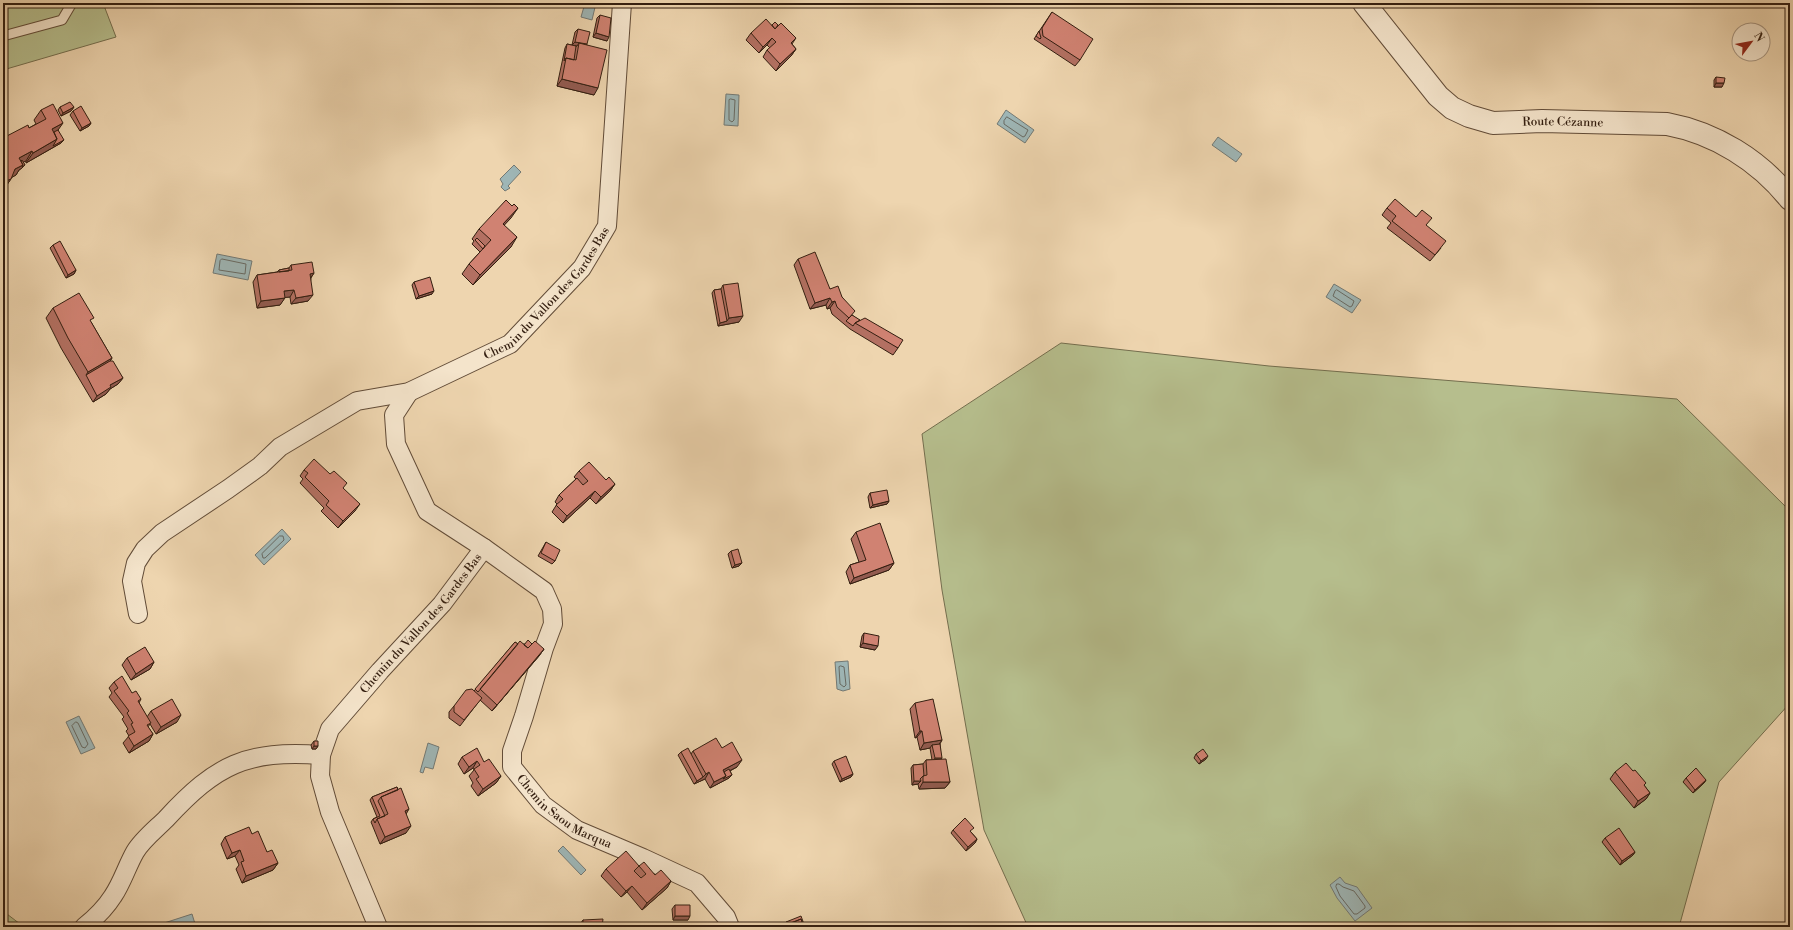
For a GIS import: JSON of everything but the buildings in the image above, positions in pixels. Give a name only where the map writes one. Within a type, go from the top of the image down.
[{"type":"street","name":"Chemin du Vallon des Gardes Bas","points":[[138,614],[132,581],[136,562],[145,549],[162,533],[260,466],[280,447],[357,401],[409,392],[510,344],[582,268],[607,226],[622,3]]},
{"type":"street","name":"Route Cézanne","points":[[1364,3],[1438,96],[1457,111],[1493,123],[1542,122],[1667,124],[1686,128],[1730,148],[1756,164],[1780,186],[1790,199]]},
{"type":"street","name":"Chemin du Vallon des Gardes Bas","points":[[378,927],[328,805],[320,776],[322,755],[330,729],[380,671],[442,604],[484,548],[427,511],[396,444],[394,415],[409,392]]},
{"type":"street","name":"Chemin Saou Marqua","points":[[484,548],[544,591],[552,609],[553,624],[544,648],[512,752],[512,767],[543,805],[577,830],[697,883],[726,917],[730,927]]},
{"type":"street","points":[[84,927],[113,896],[136,851],[191,792],[221,770],[239,761],[261,755],[322,755]]},
{"type":"lane","points":[[3,36],[62,20],[72,3]]},
{"type":"green space","points":[[3,3],[103,3],[116,37],[3,70]]},
{"type":"green space","points":[[1061,343],[1269,366],[1677,399],[1790,511],[1790,703],[1719,782],[1679,927],[1028,927],[984,830],[942,590],[922,434]]},
{"type":"green space","points":[[3,911],[24,927],[3,927]]},
{"type":"water","points":[[585,3],[596,3],[592,20],[581,17]]},
{"type":"water","points":[[726,94],[739,95],[738,126],[724,125]]},
{"type":"water","points":[[1006,110],[1034,130],[1025,143],[997,124]]},
{"type":"water","points":[[1218,137],[1242,154],[1236,162],[1212,145]]},
{"type":"water","points":[[514,165],[521,172],[508,186],[510,188],[505,191],[501,187],[503,184],[500,179]]},
{"type":"water","points":[[217,254],[252,261],[248,280],[213,273]]},
{"type":"water","points":[[1334,284],[1361,300],[1352,313],[1326,297]]},
{"type":"water","points":[[282,529],[291,539],[264,565],[255,555]]},
{"type":"water","points":[[848,661],[850,689],[843,691],[837,689],[835,662]]},
{"type":"water","points":[[79,716],[95,748],[81,754],[66,722]]},
{"type":"water","points":[[428,743],[439,747],[433,769],[425,767],[423,773],[420,772]]},
{"type":"water","points":[[563,846],[586,870],[581,875],[558,851]]},
{"type":"water","points":[[1340,877],[1345,883],[1357,887],[1372,908],[1355,921],[1337,898],[1330,885]]},
{"type":"water","points":[[192,914],[196,927],[159,927],[158,925]]}]
